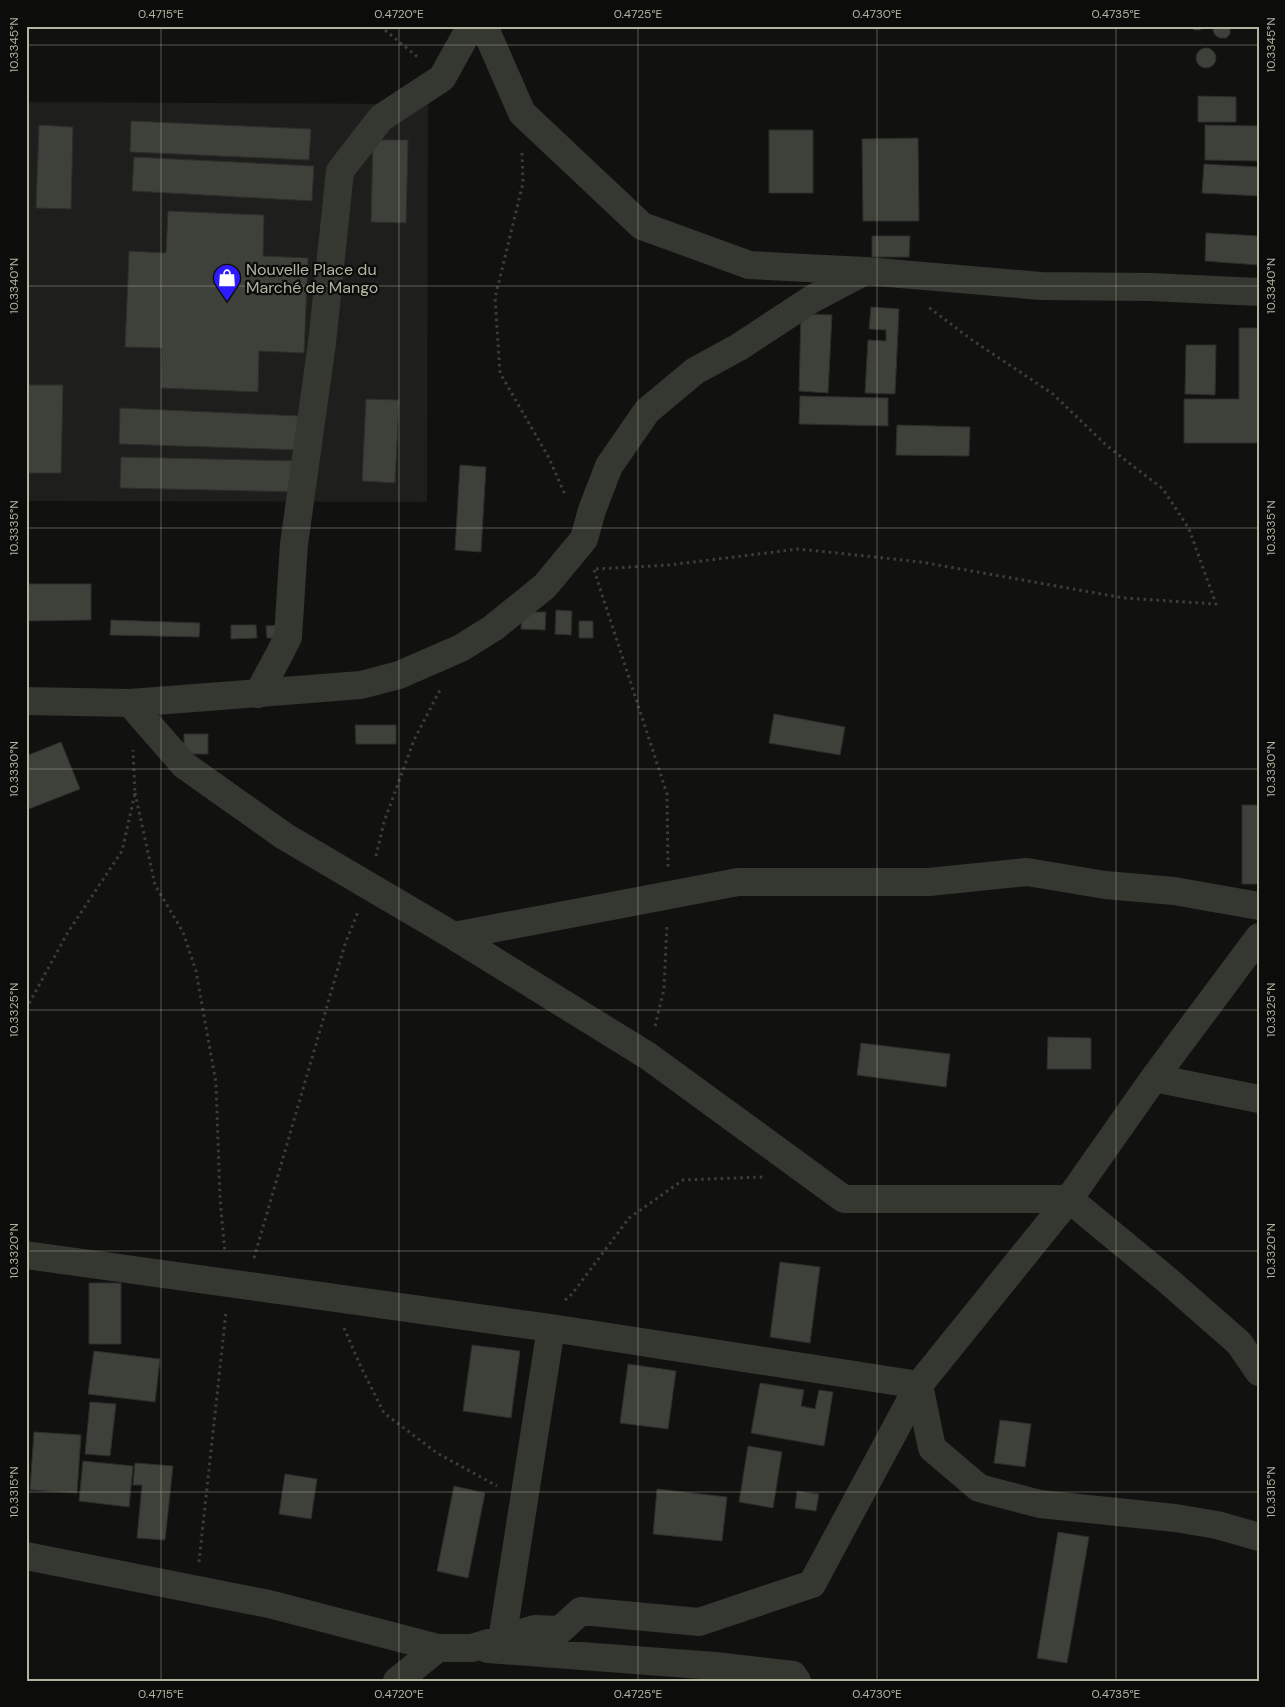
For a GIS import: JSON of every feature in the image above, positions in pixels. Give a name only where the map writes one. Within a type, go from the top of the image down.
[{"type":"street","points":[[258,694],[288,637],[294,544],[322,343],[340,171],[381,118],[442,78],[471,26]]},
{"type":"street","points":[[484,26],[522,113],[642,226],[749,265],[1041,286],[1150,287],[1259,292]]},
{"type":"street","points":[[26,701],[130,703],[361,685],[399,675],[462,648],[493,628],[544,586],[584,539],[592,510],[610,466],[647,411],[695,371],[739,347],[812,298],[865,272]]},
{"type":"street","points":[[130,703],[184,765],[284,836],[454,936],[648,1056],[844,1199],[1069,1199],[1166,1279],[1239,1343],[1259,1372]]},
{"type":"street","points":[[454,936],[738,882],[930,882],[1027,872],[1105,885],[1174,891],[1259,906]]},
{"type":"street","points":[[472,1648],[534,1629],[560,1630],[581,1611],[699,1622],[812,1584],[920,1385],[1069,1199],[1154,1078],[1259,937]]},
{"type":"street","points":[[1154,1078],[1259,1099]]},
{"type":"street","points":[[26,1255],[542,1327],[920,1385]]},
{"type":"street","points":[[502,1640],[524,1500],[542,1327]]},
{"type":"street","points":[[920,1385],[932,1448],[979,1488],[1040,1504],[1218,1524],[1259,1537]]},
{"type":"street","points":[[26,1556],[268,1604],[438,1648],[472,1648],[715,1666],[793,1674],[797,1681]]},
{"type":"street","points":[[397,1681],[438,1648]]},
{"type":"path","points":[[380,26],[442,78]]},
{"type":"path","points":[[522,113],[523,183],[495,298],[500,373],[549,458],[584,539],[667,794],[668,895],[664,989],[648,1056]]},
{"type":"path","points":[[557,573],[669,565],[799,549],[921,562],[1124,598],[1216,604],[1189,529],[1164,489],[1107,446],[1053,394],[972,340],[922,303]]},
{"type":"path","points":[[196,1589],[237,1284],[345,944],[369,886],[384,822],[414,740],[462,648]]},
{"type":"path","points":[[130,703],[135,793],[155,884],[182,932],[196,971],[216,1083],[220,1199],[237,1284]]},
{"type":"path","points":[[26,1009],[68,932],[122,851],[135,793]]},
{"type":"path","points":[[542,1327],[572,1294],[629,1218],[683,1180],[769,1177]]},
{"type":"path","points":[[328,1296],[384,1413],[437,1453],[524,1500]]},
{"type":"shaded area","name":"Nouvelle Place du Marché de Mango","points":[[26,102],[428,104],[427,502],[26,501]]},
{"type":"building","points":[[1190,26],[1205,26],[1200,30],[1194,30]]},
{"type":"building","points":[[1214,26],[1230,26],[1230,34],[1226,38],[1216,36],[1213,31]]},
{"type":"building","points":[[1202,48],[1210,48],[1216,54],[1216,62],[1210,68],[1202,68],[1196,62],[1196,54]]},
{"type":"building","points":[[1198,96],[1236,97],[1236,122],[1198,122]]},
{"type":"building","points":[[131,121],[311,129],[309,160],[130,152]]},
{"type":"building","points":[[39,125],[73,127],[71,209],[36,208]]},
{"type":"building","points":[[1205,125],[1259,126],[1259,161],[1205,160]]},
{"type":"building","points":[[769,130],[813,130],[813,193],[769,193]]},
{"type":"building","points":[[918,138],[919,221],[863,221],[862,139]]},
{"type":"building","points":[[373,140],[408,140],[406,223],[371,222]]},
{"type":"building","points":[[134,157],[314,166],[312,201],[132,191]]},
{"type":"building","points":[[1204,164],[1259,167],[1259,196],[1202,193]]},
{"type":"building","points":[[168,211],[264,215],[263,256],[308,258],[304,353],[259,351],[258,392],[161,388],[162,348],[125,347],[129,251],[166,253]]},
{"type":"building","points":[[1206,233],[1259,236],[1259,265],[1205,261]]},
{"type":"building","points":[[872,236],[910,236],[909,257],[872,257]]},
{"type":"building","points":[[871,307],[899,309],[895,394],[865,393],[868,340],[886,341],[886,330],[869,329]]},
{"type":"building","points":[[801,314],[832,315],[828,393],[799,391]]},
{"type":"building","points":[[1239,328],[1259,328],[1259,443],[1184,443],[1184,399],[1239,399]]},
{"type":"building","points":[[1186,345],[1216,345],[1215,395],[1185,394]]},
{"type":"building","points":[[27,385],[63,385],[61,473],[26,473]]},
{"type":"building","points":[[800,396],[888,398],[888,426],[799,424]]},
{"type":"building","points":[[366,399],[399,400],[395,483],[362,481]]},
{"type":"building","points":[[120,408],[301,416],[300,450],[119,444]]},
{"type":"building","points":[[897,425],[970,427],[969,456],[896,455]]},
{"type":"building","points":[[121,457],[299,461],[298,492],[120,488]]},
{"type":"building","points":[[460,465],[486,467],[481,552],[455,550]]},
{"type":"building","points":[[26,584],[91,584],[91,620],[26,621]]},
{"type":"building","points":[[556,610],[572,611],[571,635],[555,634]]},
{"type":"building","points":[[522,612],[546,612],[545,630],[521,629]]},
{"type":"building","points":[[111,620],[200,623],[199,637],[110,635]]},
{"type":"building","points":[[579,621],[593,621],[593,638],[579,638]]},
{"type":"building","points":[[231,625],[256,625],[257,638],[231,639]]},
{"type":"building","points":[[284,625],[285,638],[267,638],[266,626]]},
{"type":"building","points":[[774,714],[845,727],[840,755],[769,743]]},
{"type":"building","points":[[355,725],[396,725],[396,744],[356,744]]},
{"type":"building","points":[[184,734],[208,734],[208,754],[184,754]]},
{"type":"building","points":[[61,742],[80,789],[26,810],[26,756]]},
{"type":"building","points":[[1242,805],[1259,805],[1259,884],[1242,884]]},
{"type":"building","points":[[1048,1037],[1091,1038],[1091,1069],[1047,1069]]},
{"type":"building","points":[[861,1043],[950,1054],[946,1087],[857,1075]]},
{"type":"building","points":[[780,1262],[820,1267],[810,1343],[770,1337]]},
{"type":"building","points":[[89,1283],[121,1283],[121,1344],[89,1344]]},
{"type":"building","points":[[472,1345],[520,1351],[511,1418],[463,1411]]},
{"type":"building","points":[[94,1351],[160,1359],[155,1402],[88,1394]]},
{"type":"building","points":[[628,1364],[676,1371],[668,1429],[620,1423]]},
{"type":"building","points":[[760,1383],[804,1390],[801,1406],[815,1409],[819,1390],[833,1392],[824,1446],[751,1433]]},
{"type":"building","points":[[90,1402],[116,1404],[110,1456],[85,1454]]},
{"type":"building","points":[[1000,1420],[1031,1424],[1025,1467],[994,1463]]},
{"type":"building","points":[[34,1432],[81,1435],[77,1493],[30,1490]]},
{"type":"building","points":[[748,1446],[782,1452],[773,1508],[739,1502]]},
{"type":"building","points":[[83,1461],[133,1466],[129,1507],[79,1501]]},
{"type":"building","points":[[135,1463],[173,1466],[165,1540],[137,1538],[142,1485],[133,1485]]},
{"type":"building","points":[[285,1474],[317,1479],[311,1519],[279,1514]]},
{"type":"building","points":[[454,1486],[485,1493],[468,1578],[437,1571]]},
{"type":"building","points":[[657,1489],[727,1497],[722,1541],[653,1534]]},
{"type":"building","points":[[797,1491],[819,1494],[816,1511],[795,1508]]},
{"type":"building","points":[[1058,1532],[1089,1537],[1067,1663],[1037,1658]]},
{"type":"place","name":"Nouvelle Place du Marché de Mango","points":[[227,302]]}]
